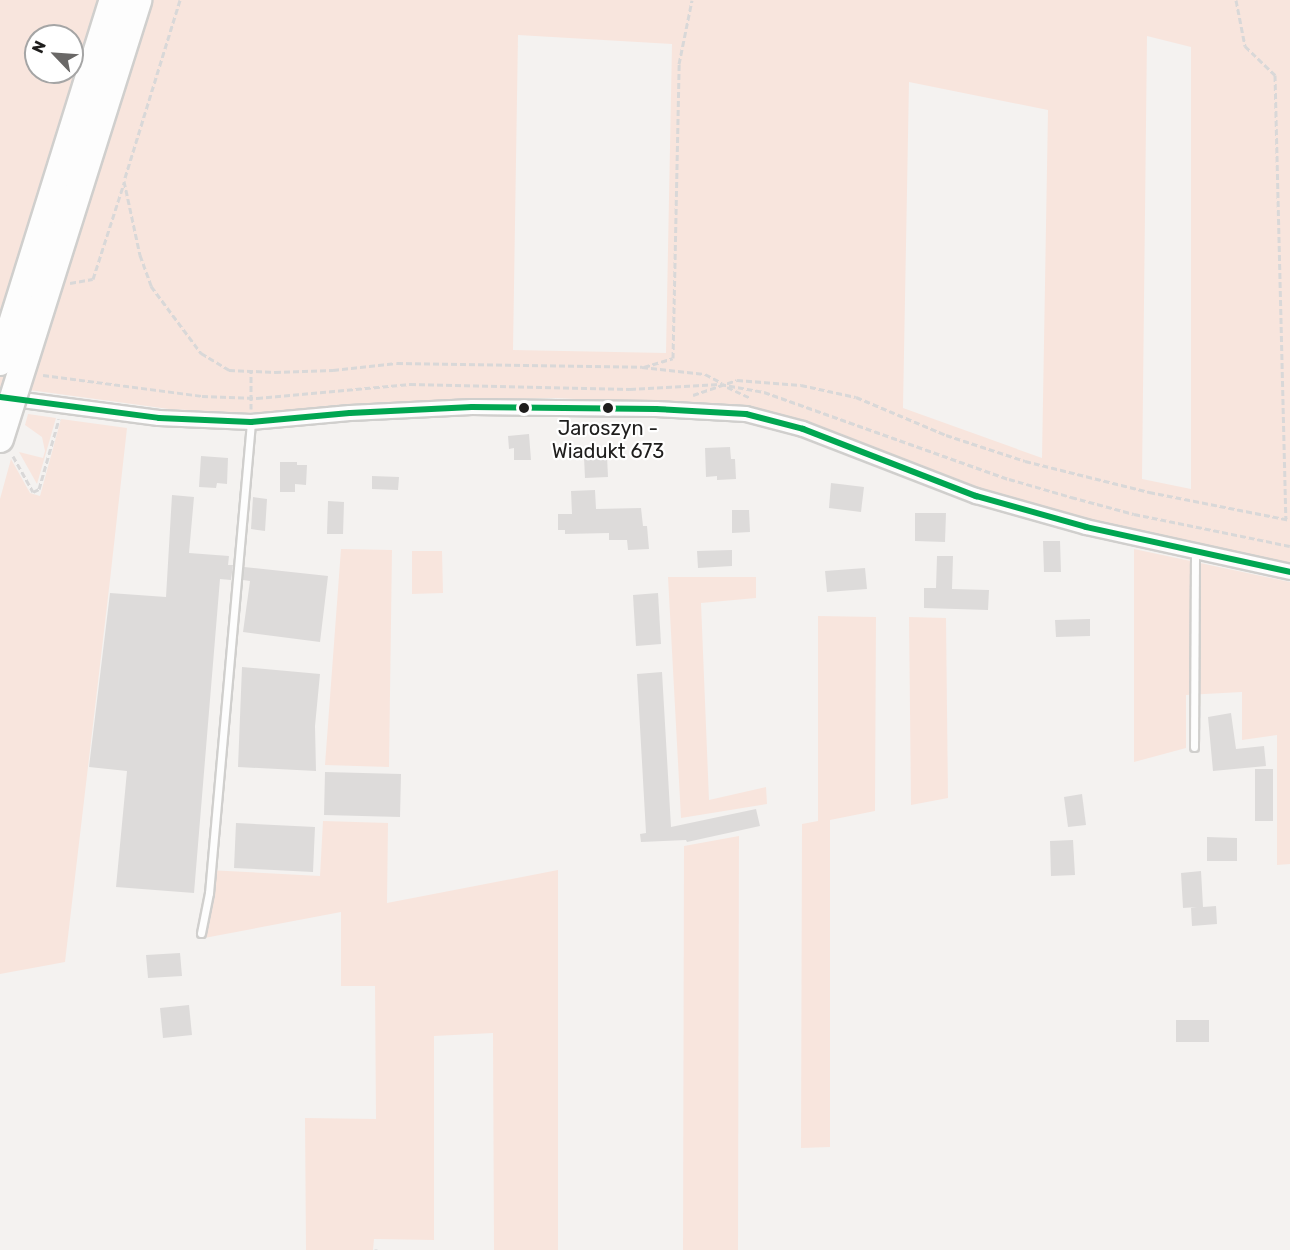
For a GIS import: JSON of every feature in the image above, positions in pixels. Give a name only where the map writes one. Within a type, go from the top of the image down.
[{"type":"highway","points":[[0,362],[113,0]]},
{"type":"highway","points":[[5,445],[138,0]]},
{"type":"street","points":[[0,397],[159,418],[251,422],[350,413],[472,407],[656,409],[746,414],[803,429],[976,496],[1086,527],[1290,572]]},
{"type":"lane","points":[[201,933],[209,893],[251,422]]},
{"type":"lane","points":[[1194,747],[1195,551]]},
{"type":"path","points":[[180,0],[124,181],[140,255],[151,286],[201,353],[229,370],[252,371],[333,370],[397,363],[642,367],[705,374],[754,399]]},
{"type":"path","points":[[642,367],[673,358],[679,64],[692,0]]},
{"type":"path","points":[[682,398],[737,380],[801,385],[856,397],[946,435],[1025,461],[1149,492],[1288,520],[1275,75],[1245,46],[1236,0]]},
{"type":"path","points":[[251,401],[252,371]]},
{"type":"path","points":[[5,445],[33,492],[39,489],[63,405]]},
{"type":"shaded area","points":[[0,0],[1290,0],[1290,565],[1089,520],[1015,499],[945,477],[771,412],[739,407],[555,398],[423,401],[246,413],[169,409],[0,386]],"holes":[[[518,35],[672,44],[666,353],[513,350]],[[1147,36],[1191,47],[1191,489],[1142,479]],[[909,82],[1048,110],[1042,458],[903,408]]]},
{"type":"shaded area","points":[[28,414],[56,418],[37,484],[19,452],[43,458],[45,451],[42,437],[25,425]]},
{"type":"shaded area","points":[[61,419],[127,428],[65,962],[0,974],[0,499],[11,459],[30,493],[40,496]]},
{"type":"shaded area","points":[[341,549],[392,550],[389,767],[325,765]]},
{"type":"shaded area","points":[[1134,549],[1290,582],[1290,864],[1277,865],[1277,735],[1242,740],[1242,692],[1186,695],[1186,748],[1134,762]]},
{"type":"shaded area","points":[[412,551],[442,551],[443,593],[412,594]]},
{"type":"shaded area","points":[[668,577],[756,577],[756,598],[701,603],[709,800],[766,787],[767,804],[681,818]]},
{"type":"shaded area","points":[[818,616],[876,617],[875,811],[830,820],[830,1147],[801,1148],[802,824],[818,821]]},
{"type":"shaded area","points":[[909,617],[946,618],[948,798],[911,805]]},
{"type":"shaded area","points":[[323,821],[388,823],[387,903],[558,870],[558,1250],[494,1250],[493,1033],[434,1036],[434,1240],[374,1239],[373,1250],[306,1250],[305,1118],[376,1119],[375,986],[341,986],[341,912],[199,939],[208,870],[320,876]]},
{"type":"shaded area","points":[[739,836],[738,1250],[683,1250],[684,846]]},
{"type":"building","points":[[529,434],[531,460],[514,460],[514,448],[509,449],[508,436]]},
{"type":"building","points":[[730,447],[731,459],[735,459],[736,479],[717,480],[717,476],[706,477],[705,448]]},
{"type":"building","points":[[201,456],[228,458],[227,484],[217,483],[216,488],[199,487]]},
{"type":"building","points":[[607,456],[608,477],[585,478],[584,457]]},
{"type":"building","points":[[280,462],[297,462],[297,465],[307,465],[306,485],[295,484],[295,492],[280,492]]},
{"type":"building","points":[[372,476],[399,477],[398,490],[372,489]]},
{"type":"building","points":[[831,483],[864,487],[861,512],[829,508]]},
{"type":"building","points":[[595,490],[596,509],[641,508],[643,526],[647,526],[649,549],[628,550],[627,540],[609,540],[609,533],[565,534],[565,530],[558,530],[558,514],[572,514],[571,491]]},
{"type":"building","points":[[172,495],[194,497],[189,553],[229,556],[228,565],[233,565],[231,580],[220,579],[194,893],[116,887],[127,771],[89,767],[110,593],[166,597]]},
{"type":"building","points":[[253,497],[267,499],[265,531],[251,529]]},
{"type":"building","points":[[328,501],[344,502],[343,534],[327,534]]},
{"type":"building","points":[[732,510],[749,510],[750,532],[732,533]]},
{"type":"building","points":[[915,513],[946,513],[945,542],[915,541]]},
{"type":"building","points":[[1043,541],[1060,541],[1061,572],[1044,572]]},
{"type":"building","points":[[732,550],[732,566],[698,568],[697,551]]},
{"type":"building","points":[[937,556],[953,556],[952,589],[989,590],[988,610],[924,608],[924,588],[936,588]]},
{"type":"building","points":[[244,567],[328,576],[320,642],[243,632],[250,581],[243,580]]},
{"type":"building","points":[[865,568],[867,589],[827,592],[825,571]]},
{"type":"building","points":[[658,593],[661,644],[636,646],[633,595]]},
{"type":"building","points":[[1090,619],[1090,636],[1056,637],[1055,620]]},
{"type":"building","points":[[242,667],[320,674],[315,726],[316,771],[238,767]]},
{"type":"building","points":[[662,672],[671,827],[756,809],[760,826],[687,842],[686,840],[641,842],[640,834],[646,833],[637,674]]},
{"type":"building","points":[[1231,713],[1236,749],[1264,746],[1266,766],[1213,771],[1208,717]]},
{"type":"building","points":[[1255,769],[1273,769],[1273,821],[1255,821]]},
{"type":"building","points":[[325,772],[401,774],[400,817],[324,815]]},
{"type":"building","points":[[1082,794],[1086,825],[1068,827],[1064,797]]},
{"type":"building","points":[[236,823],[315,827],[313,872],[234,868]]},
{"type":"building","points":[[1207,837],[1237,838],[1237,861],[1207,861]]},
{"type":"building","points":[[1073,840],[1075,875],[1051,876],[1050,841]]},
{"type":"building","points":[[1201,871],[1203,907],[1216,906],[1217,924],[1192,926],[1191,908],[1197,907],[1183,908],[1181,873]]},
{"type":"building","points":[[180,953],[182,976],[148,978],[146,955]]},
{"type":"building","points":[[189,1005],[192,1035],[163,1038],[160,1008]]},
{"type":"building","points":[[1176,1020],[1209,1020],[1209,1042],[1176,1042]]},
{"type":"transit line","points":[[0,397],[159,418],[251,422],[350,413],[472,407],[656,409],[746,414],[803,429],[976,496],[1086,527],[1290,572]]},
{"type":"place","name":"Jaroszyn - Wiadukt 673","points":[[608,408]]}]
